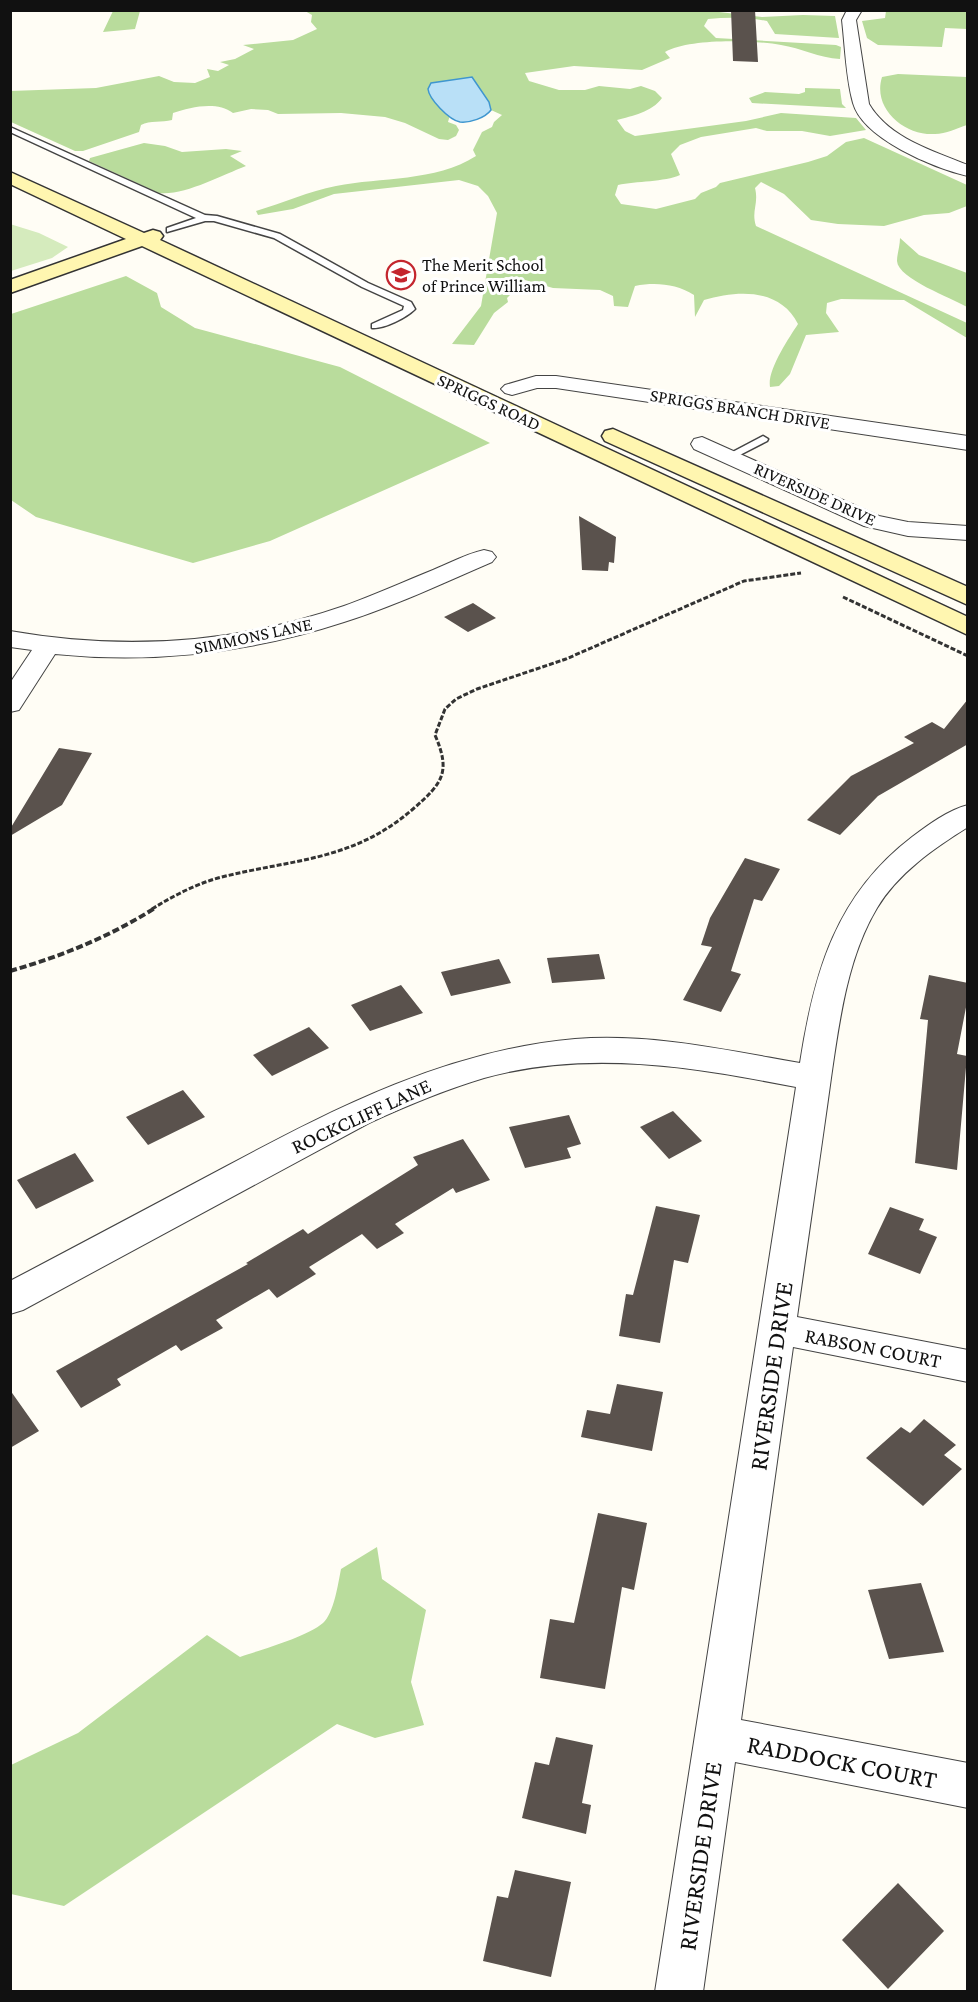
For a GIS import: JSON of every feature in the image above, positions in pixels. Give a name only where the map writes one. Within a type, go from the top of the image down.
[{"type":"main road","name":"SPRIGGS ROAD","points":[[10,177],[146,230],[968,627]]},
{"type":"main road","name":"SPRIGGS ROAD","points":[[146,230],[170,230],[196,243]]},
{"type":"main road","points":[[10,286],[146,230]]},
{"type":"main road","points":[[354,316],[401,338]]},
{"type":"main road","name":"SPRIGGS ROAD","points":[[502,385],[968,597]]},
{"type":"street","points":[[855,10],[849,20],[864,114],[880,129],[903,142],[968,171]]},
{"type":"street","name":"SPRIGGS BRANCH DRIVE","points":[[502,385],[546,381],[968,443]]},
{"type":"street","name":"RIVERSIDE DRIVE","points":[[702,444],[884,525],[926,531],[968,533]]},
{"type":"street","name":"SIMMONS LANE","points":[[10,639],[47,647],[126,653],[171,652],[260,638],[339,616],[484,557]]},
{"type":"street","points":[[10,704],[47,647]]},
{"type":"street","name":"RIVERSIDE DRIVE","points":[[680,1992],[815,1078],[834,977],[848,932],[860,908],[881,878],[914,847],[968,814]]},
{"type":"street","name":"ROCKCLIFF LANE","points":[[10,1299],[341,1120],[401,1093],[463,1072],[533,1056],[576,1051],[631,1050],[685,1054],[815,1078]]},
{"type":"street","name":"RABSON COURT","points":[[778,1329],[968,1366]]},
{"type":"street","name":"RADDOCK COURT","points":[[717,1737],[968,1786]]},
{"type":"lane","points":[[10,129],[204,218],[224,220],[277,236],[365,285],[408,304],[410,309],[406,312],[375,326]]},
{"type":"lane","points":[[170,230],[204,218]]},
{"type":"lane","points":[[730,456],[763,439]]},
{"type":"path","points":[[10,970],[83,947],[189,888],[239,873],[308,861],[347,850],[373,837],[413,810],[442,777],[445,764],[435,735],[445,709],[456,699],[498,680],[566,659],[744,581],[792,576],[830,562]]},
{"type":"green space","points":[[702,10],[762,17],[835,16],[839,38],[775,34],[767,21],[753,19],[708,19],[704,26],[716,38],[836,45],[841,47],[840,59],[781,45],[722,41],[676,47],[665,52],[670,58],[642,70],[574,66],[525,73],[529,81],[559,90],[585,90],[599,86],[630,89],[641,86],[655,91],[662,98],[653,107],[617,120],[625,131],[635,136],[746,121],[781,113],[856,118],[866,130],[830,136],[802,131],[767,131],[756,128],[701,137],[680,145],[671,154],[680,175],[667,179],[618,185],[615,195],[621,204],[656,209],[695,199],[701,193],[720,183],[827,156],[846,142],[864,138],[967,185],[967,206],[949,213],[924,215],[884,226],[838,224],[811,220],[784,194],[761,182],[755,188],[756,226],[967,323],[967,338],[904,300],[841,299],[827,303],[826,313],[839,332],[806,335],[790,374],[779,386],[770,387],[775,363],[798,324],[790,312],[769,298],[730,294],[704,300],[695,317],[694,295],[673,286],[651,284],[635,286],[628,307],[614,306],[613,296],[600,290],[553,288],[525,280],[507,298],[508,302],[494,313],[474,345],[452,344],[481,306],[497,213],[488,196],[478,186],[459,180],[334,194],[293,209],[258,215],[256,211],[316,191],[353,183],[426,175],[476,156],[473,150],[482,132],[492,127],[502,115],[491,110],[489,102],[472,78],[431,83],[442,109],[450,115],[448,122],[456,125],[459,130],[456,136],[448,140],[439,139],[405,123],[385,117],[341,113],[278,114],[268,110],[251,109],[233,113],[219,107],[204,106],[173,113],[172,120],[145,123],[141,125],[139,132],[83,151],[75,151],[11,122],[10,91],[96,88],[159,76],[174,82],[195,83],[210,77],[207,69],[218,71],[229,65],[220,62],[235,59],[254,49],[243,45],[293,40],[317,29],[311,22],[312,15],[305,11]]},
{"type":"green space","points":[[113,11],[140,11],[135,29],[103,32]]},
{"type":"green space","points":[[886,11],[967,11],[967,29],[945,28],[942,47],[878,45],[867,38],[862,21],[885,18]]},
{"type":"green space","points":[[898,74],[967,77],[967,125],[935,134],[913,130],[902,125],[886,110],[880,89],[882,77]]},
{"type":"green space","points":[[805,88],[840,89],[842,104],[846,108],[752,103],[749,98],[765,92],[799,94],[805,92]]},
{"type":"green space","points":[[144,143],[165,146],[182,152],[226,149],[242,151],[230,156],[246,166],[191,188],[159,193],[89,161],[90,158]]},
{"type":"green space","points":[[10,224],[39,233],[68,247],[52,258],[11,271]]},
{"type":"green space","points":[[900,238],[919,255],[967,273],[967,307],[906,275],[897,261]]},
{"type":"green space","points":[[126,276],[157,293],[161,307],[195,328],[340,367],[490,443],[270,541],[193,563],[36,517],[11,500],[11,314]]},
{"type":"green space","points":[[377,1547],[382,1579],[426,1610],[411,1682],[424,1725],[375,1738],[337,1724],[64,1906],[11,1894],[11,1765],[78,1733],[207,1635],[240,1657],[295,1638],[316,1628],[323,1623],[330,1612],[341,1569]]},
{"type":"water","points":[[472,77],[489,102],[491,110],[477,119],[460,122],[440,108],[428,89],[431,83]]},
{"type":"building","points":[[731,10],[755,10],[758,62],[733,61]]},
{"type":"building","points":[[579,516],[616,537],[614,563],[609,562],[608,571],[582,570]]},
{"type":"building","points":[[473,603],[496,618],[468,632],[444,617]]},
{"type":"building","points":[[968,699],[968,744],[878,796],[840,835],[807,820],[851,776],[914,743],[904,737],[932,722],[944,729]]},
{"type":"building","points":[[59,748],[92,753],[62,805],[10,836],[10,829]]},
{"type":"building","points":[[745,858],[780,869],[762,901],[754,899],[731,971],[741,974],[721,1012],[683,1000],[712,947],[701,945],[710,918]]},
{"type":"building","points":[[599,954],[605,979],[552,983],[547,958]]},
{"type":"building","points":[[499,959],[511,983],[451,996],[441,972]]},
{"type":"building","points":[[929,975],[968,983],[968,997],[957,1054],[967,1056],[957,1170],[915,1163],[928,1020],[920,1019]]},
{"type":"building","points":[[401,985],[423,1013],[370,1031],[351,1005]]},
{"type":"building","points":[[309,1027],[329,1048],[272,1076],[253,1055]]},
{"type":"building","points":[[183,1090],[205,1117],[148,1145],[126,1117]]},
{"type":"building","points":[[673,1111],[702,1141],[669,1159],[640,1127]]},
{"type":"building","points":[[569,1115],[581,1144],[567,1148],[571,1158],[525,1168],[509,1127]]},
{"type":"building","points":[[463,1139],[490,1180],[456,1193],[453,1188],[395,1224],[404,1233],[377,1249],[362,1234],[309,1267],[316,1274],[277,1298],[269,1289],[216,1320],[223,1328],[181,1351],[176,1345],[117,1379],[121,1385],[81,1408],[56,1371],[248,1264],[246,1263],[303,1229],[308,1234],[418,1165],[413,1157]]},
{"type":"building","points":[[75,1153],[94,1181],[36,1209],[17,1180]]},
{"type":"building","points":[[656,1206],[700,1215],[688,1263],[674,1260],[660,1343],[619,1336],[626,1294],[633,1295]]},
{"type":"building","points":[[890,1207],[924,1219],[919,1230],[937,1237],[920,1274],[868,1254]]},
{"type":"building","points":[[617,1384],[663,1392],[652,1451],[581,1437],[587,1410],[610,1414]]},
{"type":"building","points":[[10,1390],[39,1431],[10,1448]]},
{"type":"building","points":[[924,1419],[956,1445],[944,1455],[962,1469],[923,1506],[866,1458],[901,1427],[910,1433]]},
{"type":"building","points":[[598,1513],[647,1523],[634,1590],[622,1587],[605,1689],[540,1678],[550,1619],[574,1623]]},
{"type":"building","points":[[921,1583],[944,1652],[889,1659],[868,1590]]},
{"type":"building","points":[[556,1737],[593,1745],[582,1803],[591,1805],[586,1834],[522,1818],[535,1762],[549,1765]]},
{"type":"building","points":[[515,1870],[571,1882],[551,1977],[483,1961],[497,1896],[508,1898]]},
{"type":"building","points":[[898,1883],[944,1931],[888,1989],[842,1940]]},
{"type":"place","name":"The Merit School of Prince William","points":[[401,275]]}]
